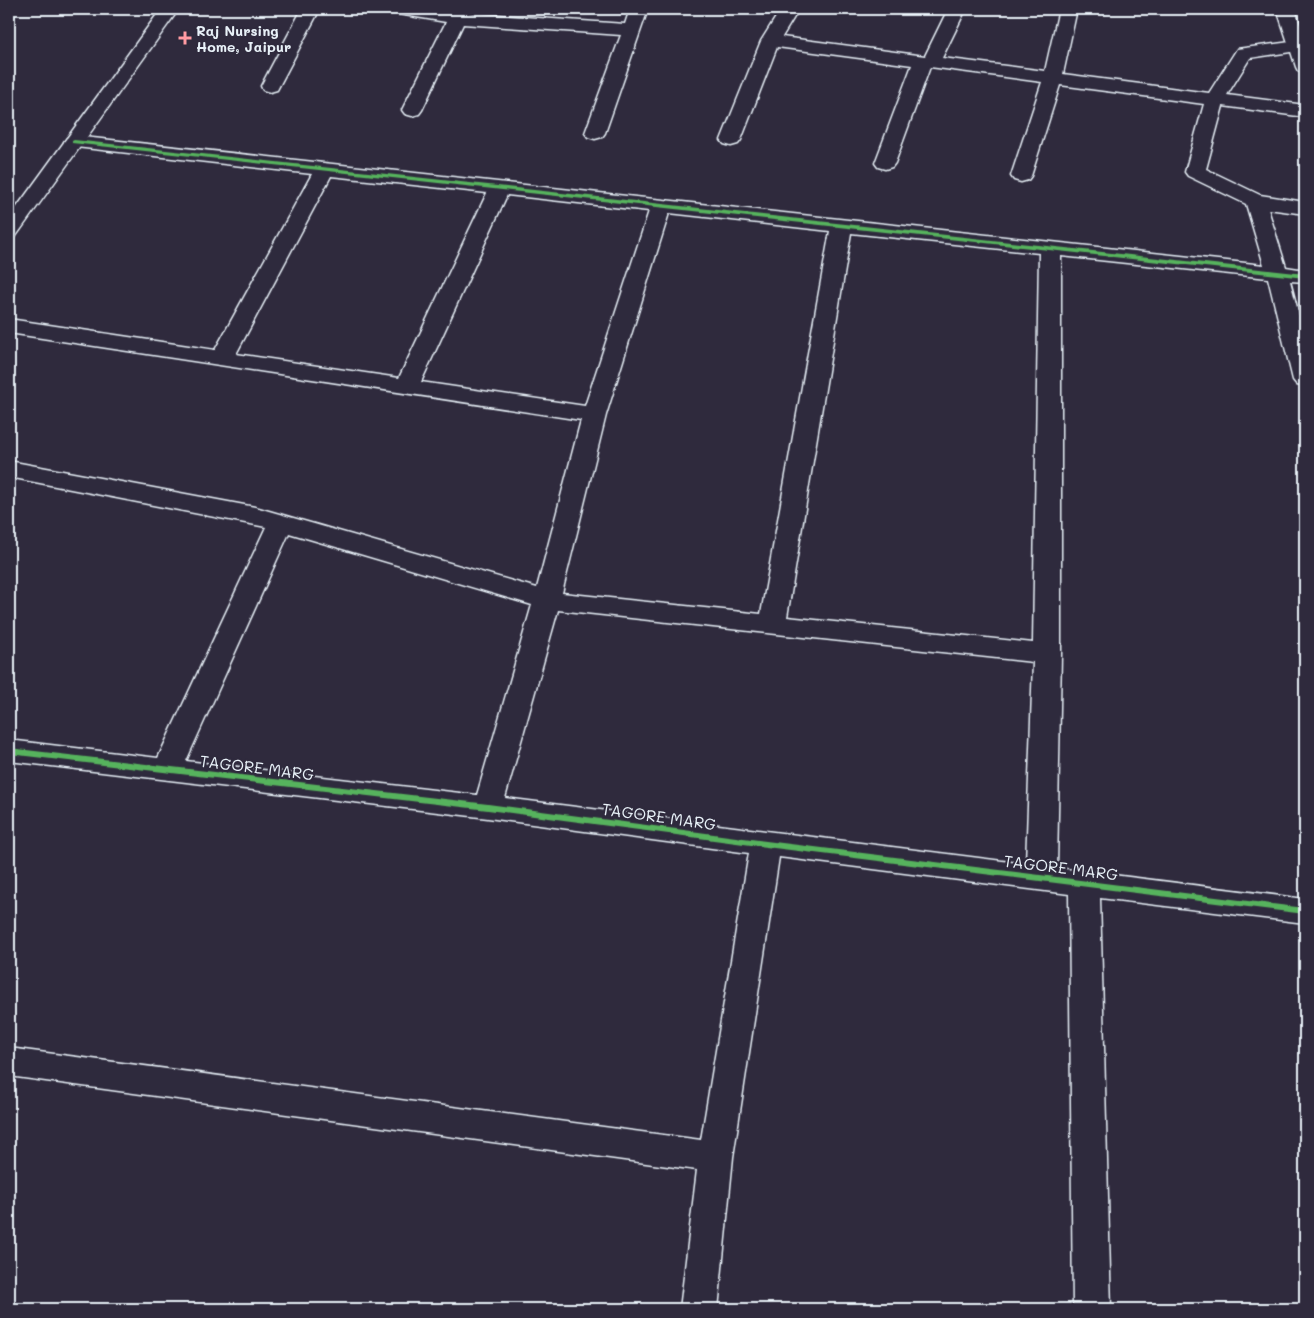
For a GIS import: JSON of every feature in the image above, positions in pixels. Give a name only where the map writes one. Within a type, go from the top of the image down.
[{"type":"street","points":[[9,232],[170,9]]},
{"type":"street","points":[[270,86],[311,9]]},
{"type":"street","points":[[398,9],[632,30]]},
{"type":"street","points":[[595,133],[639,9]]},
{"type":"street","points":[[731,140],[770,41],[790,9]]},
{"type":"street","points":[[885,163],[927,62],[956,9]]},
{"type":"street","points":[[1021,176],[1053,78],[1068,9]]},
{"type":"street","points":[[1286,9],[1305,67]]},
{"type":"street","points":[[412,110],[459,13]]},
{"type":"street","points":[[770,41],[1305,111]]},
{"type":"street","points":[[1298,46],[1244,52],[1215,99],[1195,172],[1255,201],[1305,208]]},
{"type":"street","points":[[74,142],[1305,276]]},
{"type":"street","points":[[222,358],[325,169]]},
{"type":"street","points":[[407,387],[500,188]]},
{"type":"street","points":[[1255,201],[1277,273],[1305,380]]},
{"type":"street","points":[[488,807],[547,600],[594,415],[661,206]]},
{"type":"street","points":[[772,625],[842,225]]},
{"type":"street","points":[[1041,878],[1047,654],[1050,248]]},
{"type":"street","points":[[9,326],[594,415]]},
{"type":"street","points":[[9,469],[255,515],[547,600],[1047,654]]},
{"type":"street","points":[[167,770],[281,522]]},
{"type":"street","name":"TAGORE MARG","points":[[9,750],[488,807],[766,844],[1305,911]]},
{"type":"street","points":[[699,1309],[716,1157],[766,844]]},
{"type":"street","points":[[1084,883],[1092,1309]]},
{"type":"street","points":[[9,1062],[716,1157]]},
{"type":"cycle path","points":[[74,142],[1305,276]]},
{"type":"cycle path","points":[[9,751],[488,807],[766,844],[1305,911]]},
{"type":"place","name":"Raj Nursing Home, Jaipur","points":[[185,38]]}]
